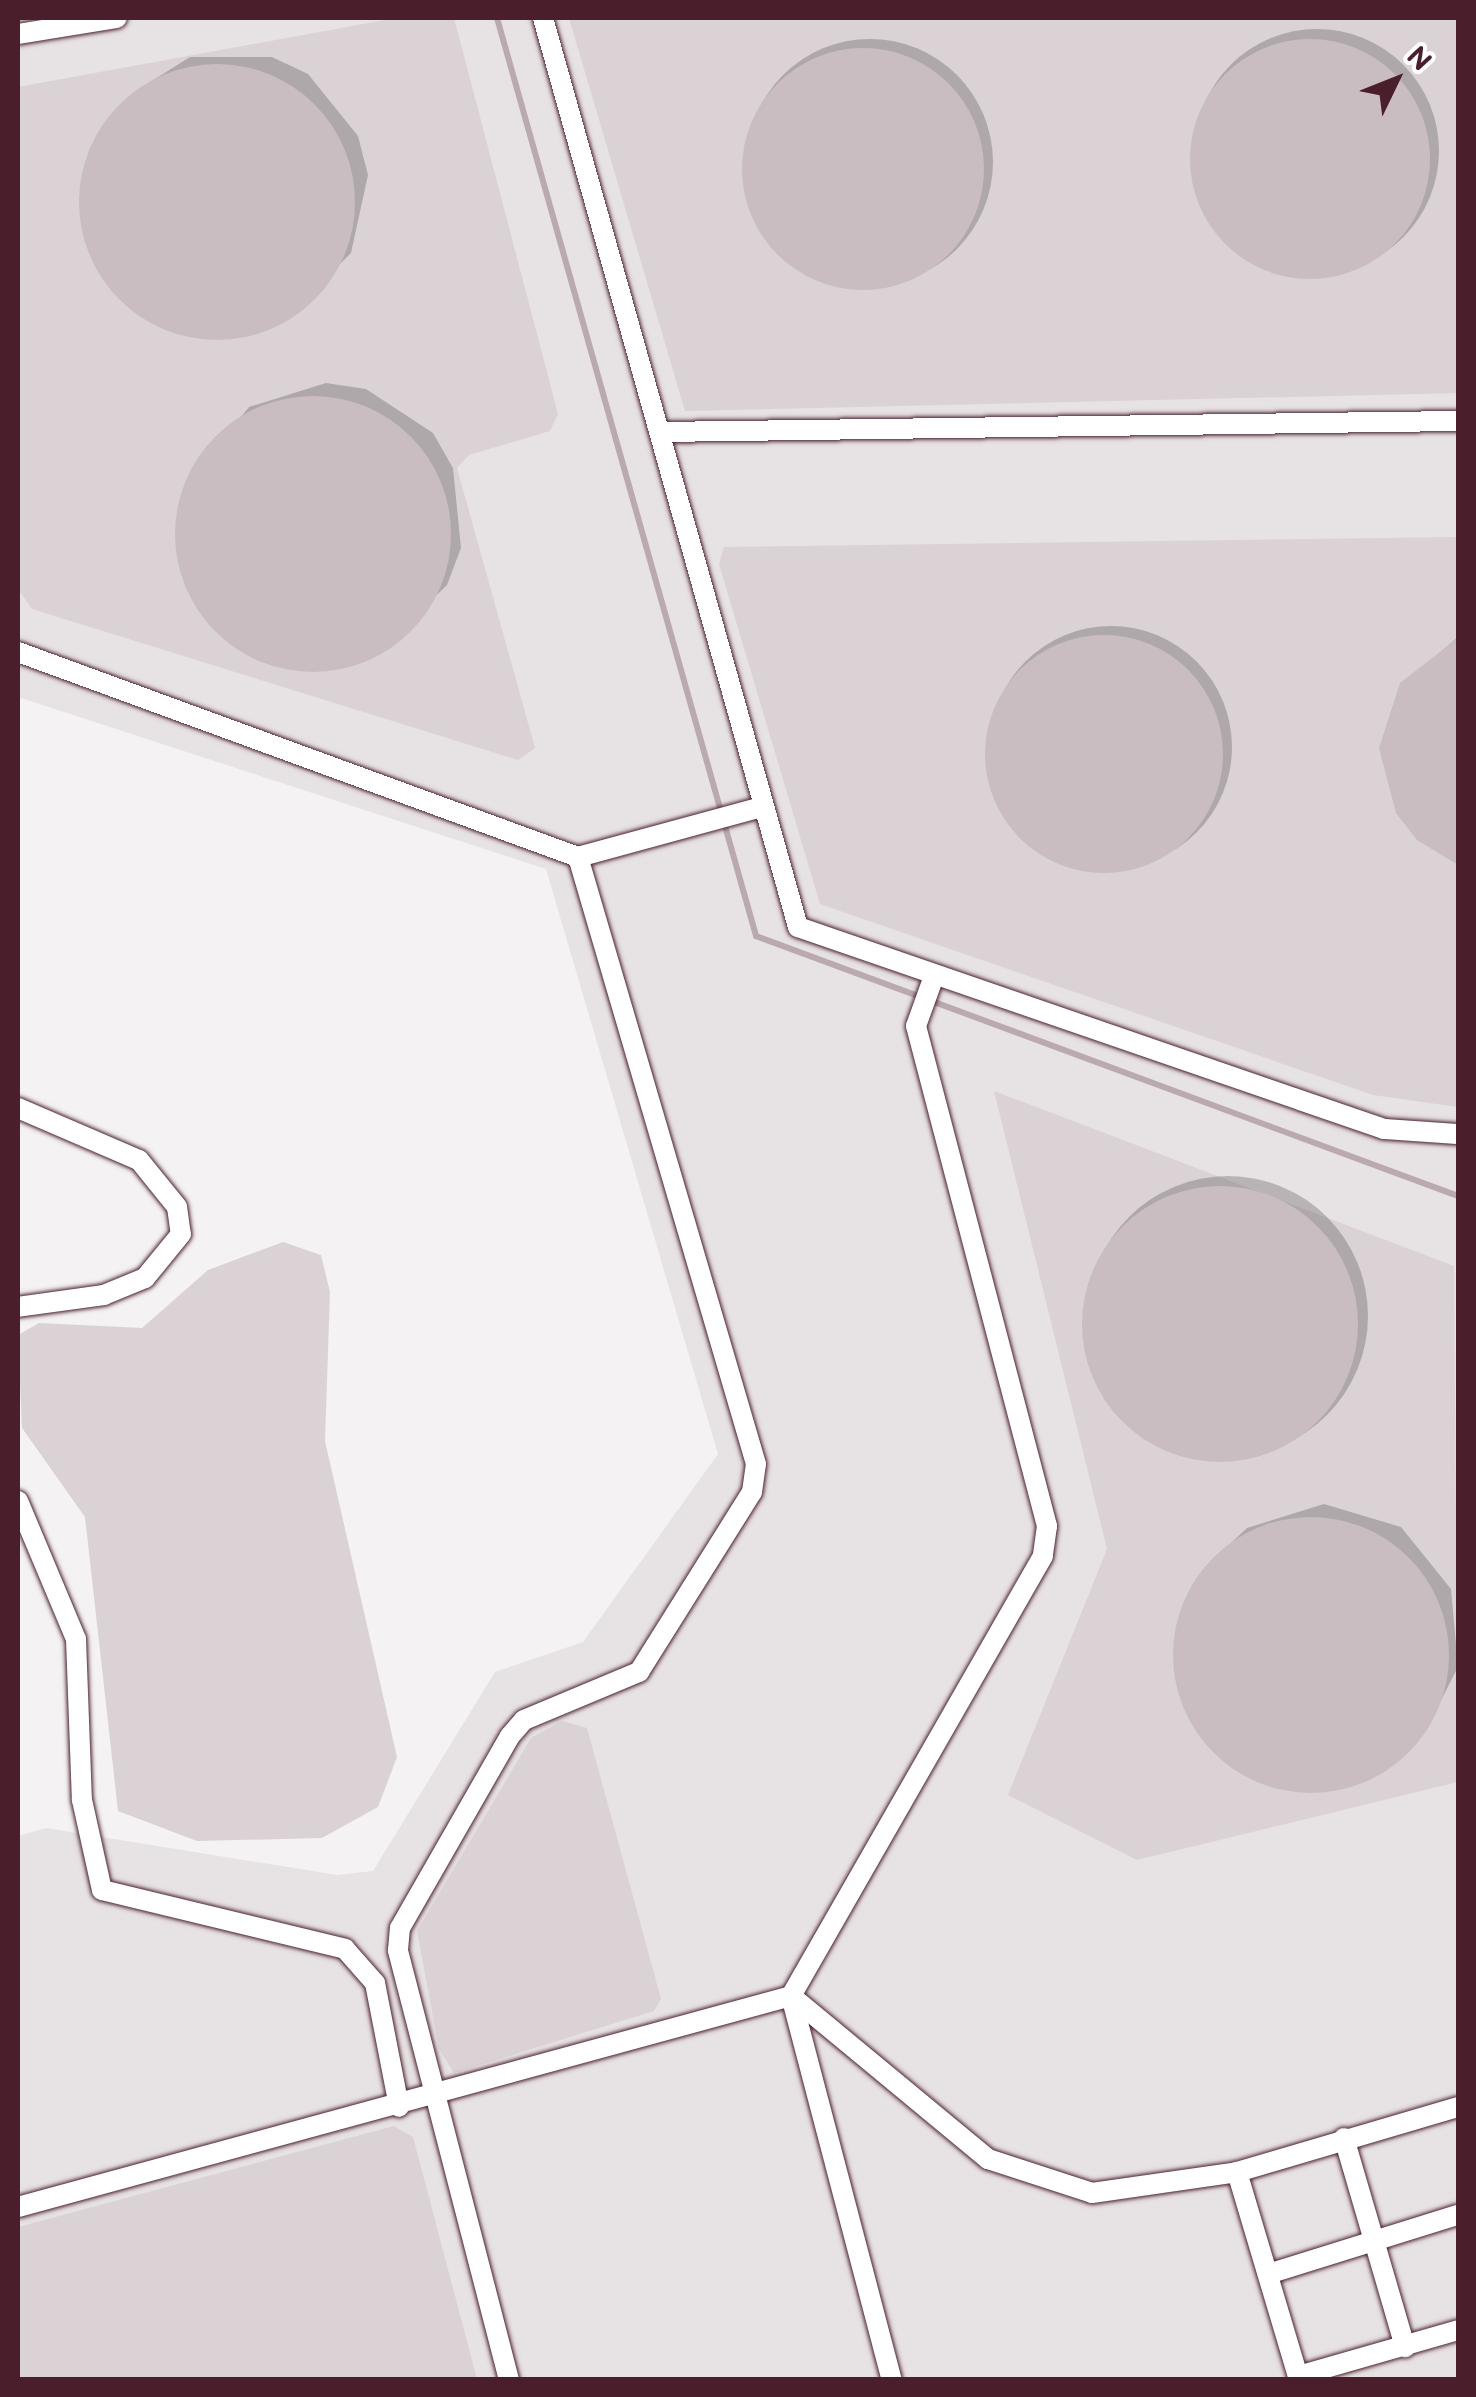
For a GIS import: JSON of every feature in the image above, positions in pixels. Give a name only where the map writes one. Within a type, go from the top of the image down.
[{"type":"lane","points":[[18,34],[117,18]]},
{"type":"lane","points":[[543,18],[660,432],[758,808],[798,927],[1384,1129],[1458,1134]]},
{"type":"lane","points":[[660,432],[1458,420]]},
{"type":"lane","points":[[18,652],[578,858],[758,808]]},
{"type":"lane","points":[[509,2380],[398,1950],[414,1890],[524,1720],[639,1672],[752,1492],[756,1464],[578,858]]},
{"type":"lane","points":[[892,2380],[792,1996],[1043,1556],[1047,1526],[916,1026],[934,976]]},
{"type":"lane","points":[[18,1108],[140,1160],[177,1207],[181,1234],[145,1278],[104,1295],[18,1307]]},
{"type":"lane","points":[[18,1501],[76,1639],[82,1800],[102,1890],[346,1949],[376,1984],[398,2107]]},
{"type":"lane","points":[[18,2208],[435,2097],[792,1996]]},
{"type":"lane","points":[[792,1996],[947,2130],[1035,2178],[1092,2192],[1238,2172],[1458,2107]]},
{"type":"lane","points":[[1344,2138],[1405,2347]]},
{"type":"lane","points":[[1238,2172],[1298,2376],[1458,2330]]},
{"type":"lane","points":[[1268,2274],[1458,2215]]},
{"type":"shaded area","points":[[18,18],[1458,18],[1458,2379],[18,2379],[18,1836],[46,1828],[337,1875],[373,1871],[495,1672],[583,1642],[718,1454],[546,869],[18,697]]},
{"type":"shaded area","points":[[396,18],[454,18],[558,414],[550,431],[469,455],[457,468],[535,748],[518,760],[32,609],[18,589],[18,87]]},
{"type":"shaded area","points":[[569,18],[1458,18],[1458,393],[685,411]]},
{"type":"shaded area","points":[[1458,537],[1458,1107],[1373,1095],[820,904],[719,564],[724,547]]},
{"type":"shaded area","points":[[994,1091],[1454,1266],[1458,1782],[1137,1860],[1008,1795],[1107,1549]]},
{"type":"shaded area","points":[[283,1242],[321,1255],[330,1292],[325,1441],[397,1757],[378,1807],[322,1838],[197,1841],[118,1811],[85,1517],[22,1428],[18,1335],[39,1323],[142,1328],[208,1270]]},
{"type":"shaded area","points":[[562,1721],[587,1728],[661,1999],[654,2011],[454,2073],[439,2049],[417,1931],[531,1738]]},
{"type":"shaded area","points":[[394,2126],[413,2137],[477,2379],[18,2379],[18,2227]]},
{"type":"building","points":[[1310,39],[1356,48],[1395,74],[1421,113],[1430,159],[1421,205],[1395,244],[1356,270],[1310,279],[1264,270],[1225,244],[1199,205],[1190,159],[1199,113],[1225,74],[1264,48]]},
{"type":"building","points":[[863,48],[909,57],[949,83],[975,123],[984,169],[975,215],[949,255],[909,281],[863,290],[817,281],[777,255],[751,215],[742,169],[751,123],[777,83],[817,57]]},
{"type":"building","points":[[217,64],[270,75],[294,87],[314,105],[332,125],[344,149],[355,202],[344,255],[332,279],[314,299],[294,317],[270,329],[217,340],[164,329],[140,317],[120,299],[102,279],[90,255],[79,202],[90,149],[102,125],[120,105],[140,87],[164,75]]},
{"type":"building","points":[[313,396],[366,407],[390,419],[410,437],[428,457],[440,481],[451,534],[440,587],[428,611],[410,631],[390,649],[366,661],[313,672],[260,661],[236,649],[216,631],[198,611],[186,587],[175,534],[186,481],[198,457],[216,437],[236,419],[260,407]]},
{"type":"building","points":[[1104,635],[1150,644],[1188,670],[1214,708],[1223,754],[1214,800],[1188,838],[1150,864],[1104,873],[1058,864],[1020,838],[994,800],[985,754],[994,708],[1020,670],[1058,644]]},
{"type":"building","points":[[1458,638],[1458,865],[1417,840],[1396,813],[1379,748],[1400,683]]},
{"type":"building","points":[[1220,1186],[1273,1197],[1297,1209],[1317,1227],[1335,1247],[1347,1271],[1358,1324],[1347,1377],[1335,1401],[1317,1421],[1297,1439],[1273,1451],[1220,1462],[1167,1451],[1143,1439],[1123,1421],[1105,1401],[1093,1377],[1082,1324],[1093,1271],[1105,1247],[1123,1227],[1143,1209],[1167,1197]]},
{"type":"building","points":[[1311,1517],[1364,1528],[1388,1540],[1408,1558],[1426,1578],[1438,1602],[1449,1655],[1438,1708],[1426,1732],[1408,1752],[1388,1770],[1364,1782],[1311,1793],[1258,1782],[1234,1770],[1214,1752],[1196,1732],[1184,1708],[1173,1655],[1184,1602],[1196,1578],[1214,1558],[1234,1540],[1258,1528]]},
{"type":"waterway","points":[[497,18],[756,936],[1458,1196]]}]
